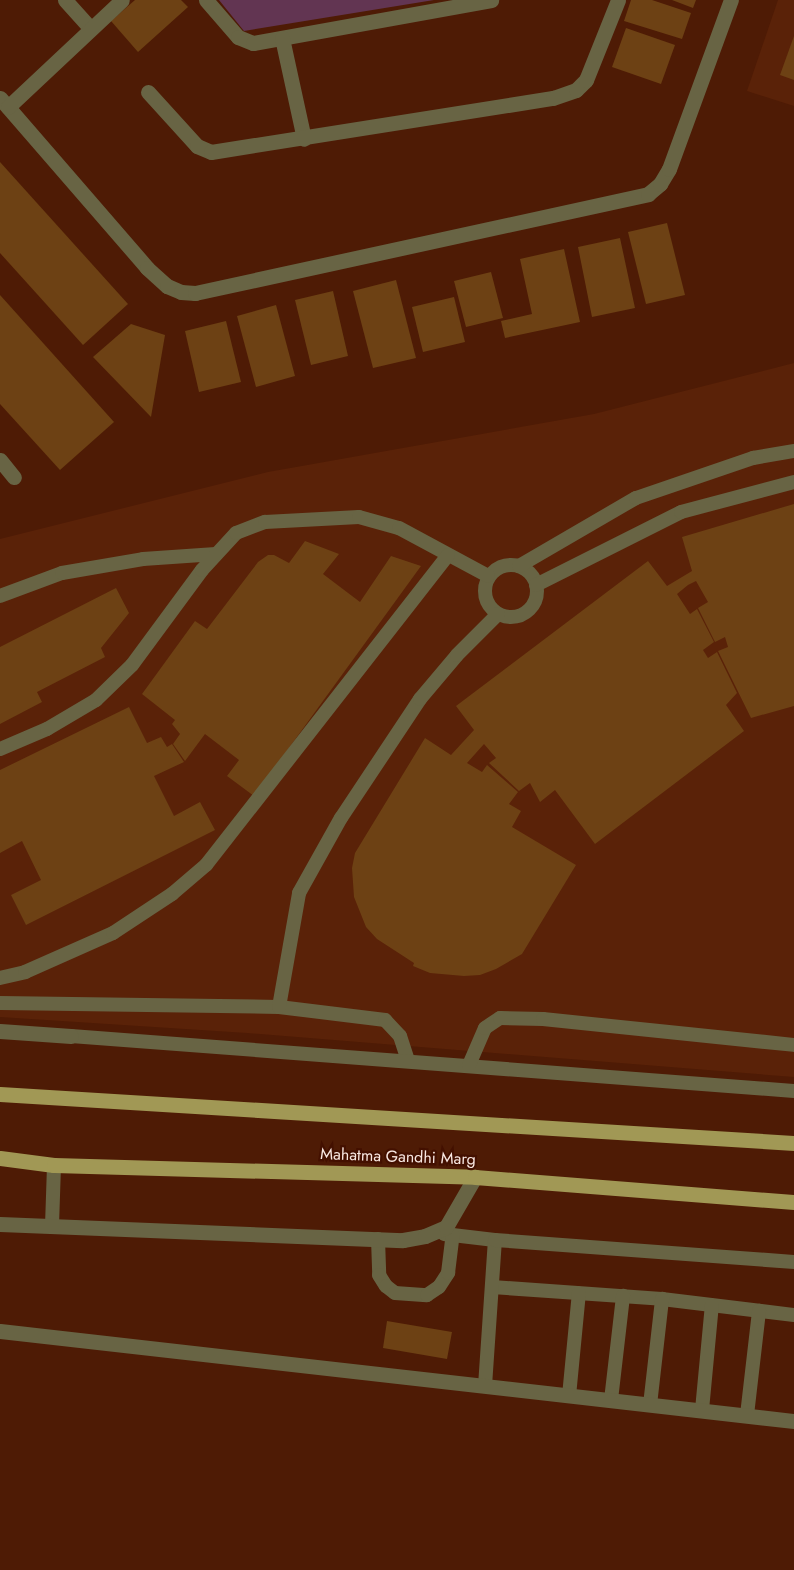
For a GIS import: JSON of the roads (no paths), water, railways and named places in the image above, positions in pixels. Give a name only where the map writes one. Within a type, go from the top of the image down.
[{"type":"main road","points":[[0,1094],[794,1143]]},
{"type":"main road","name":"Mahatma Gandhi Marg","points":[[0,1158],[54,1165],[475,1178],[794,1202]]},
{"type":"street","points":[[64,0],[90,28]]},
{"type":"street","points":[[122,0],[4,102],[147,268],[167,286],[181,292],[195,293],[648,194],[660,184],[669,169],[731,0]]},
{"type":"street","points":[[206,0],[238,37],[247,42],[282,38],[491,0]]},
{"type":"street","points":[[148,92],[197,146],[211,152],[553,98],[576,90],[586,80],[618,0]]},
{"type":"street","points":[[282,38],[304,139]]},
{"type":"street","points":[[0,460],[14,477]]},
{"type":"street","points":[[0,1031],[71,1036]]},
{"type":"street","points":[[0,1224],[403,1240],[436,1233],[446,1227],[475,1178]]},
{"type":"street","points":[[0,1331],[794,1421]]},
{"type":"lane","points":[[519,566],[533,577],[536,585],[535,601],[523,614],[515,617],[498,614],[486,602],[485,584],[488,576],[502,566],[519,566],[636,498],[753,458],[794,452]]},
{"type":"lane","points":[[536,585],[681,512],[794,482]]},
{"type":"lane","points":[[0,749],[47,729],[96,700],[132,665],[216,554],[236,533],[265,522],[314,517],[359,517],[399,528],[488,576]]},
{"type":"lane","points":[[0,596],[62,573],[143,559],[216,554]]},
{"type":"lane","points":[[0,978],[25,972],[113,933],[172,894],[206,865],[448,555]]},
{"type":"lane","points":[[279,1008],[299,893],[335,827],[420,699],[457,655],[498,614]]},
{"type":"lane","points":[[0,1003],[279,1008],[385,1020],[400,1036],[408,1060]]},
{"type":"lane","points":[[469,1065],[485,1028],[500,1018],[543,1019],[794,1045]]},
{"type":"lane","points":[[778,1043],[794,1035]]},
{"type":"lane","points":[[71,1036],[794,1091]]},
{"type":"lane","points":[[52,1227],[54,1165]]},
{"type":"lane","points":[[436,1233],[495,1240],[794,1262]]},
{"type":"lane","points":[[378,1239],[379,1275],[386,1286],[395,1293],[427,1295],[439,1287],[448,1273],[453,1235]]},
{"type":"lane","points":[[485,1386],[495,1240]]},
{"type":"lane","points":[[492,1287],[662,1299],[794,1315]]},
{"type":"lane","points":[[569,1395],[579,1293]]},
{"type":"lane","points":[[611,1400],[623,1296]]},
{"type":"lane","points":[[650,1405],[662,1299]]},
{"type":"lane","points":[[702,1410],[712,1305]]},
{"type":"lane","points":[[747,1415],[759,1311]]}]
